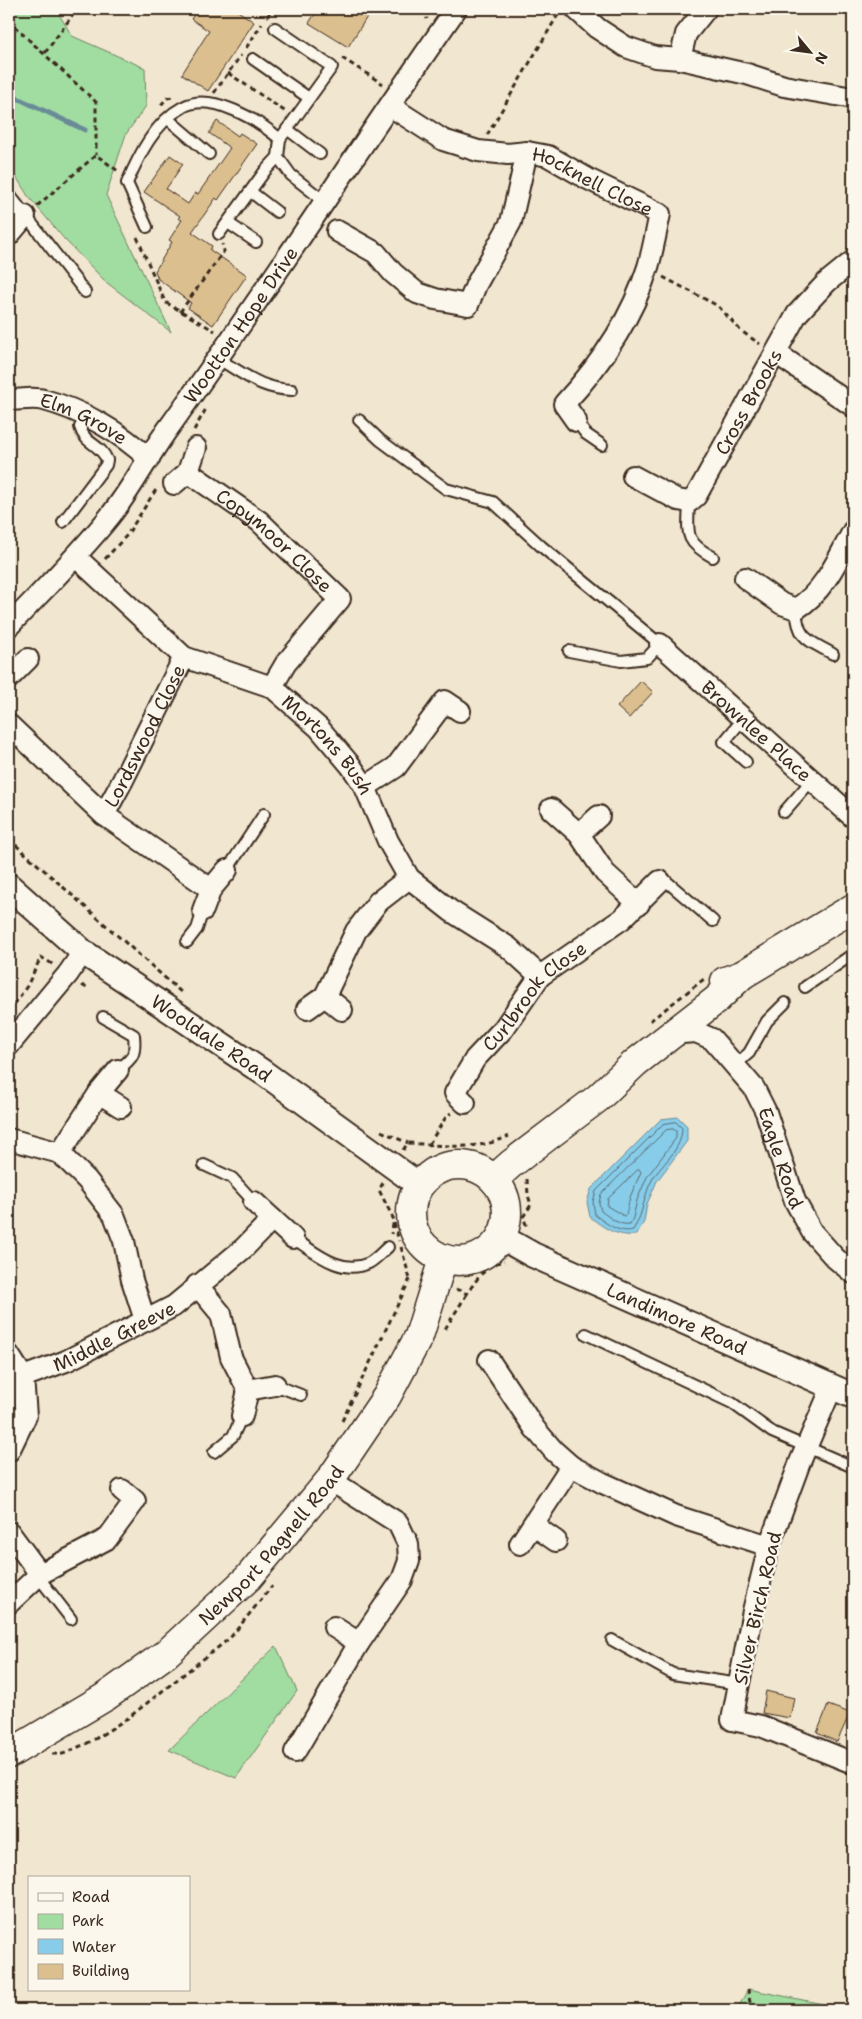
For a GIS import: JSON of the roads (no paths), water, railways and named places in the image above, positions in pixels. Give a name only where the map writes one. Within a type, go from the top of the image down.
[{"type":"main road","points":[[635,1063],[660,1031],[692,1002],[715,985],[742,975],[853,908]]},
{"type":"main road","points":[[503,1172],[503,1192],[507,1207],[507,1222],[511,1242],[491,1250],[476,1259],[440,1269],[416,1236],[411,1219],[412,1202],[419,1185],[432,1173],[447,1166],[464,1165],[503,1172],[598,1098],[635,1063],[716,1000],[742,975]]},
{"type":"main road","name":"Newport Pagnell Road","points":[[9,1754],[105,1697],[167,1653],[248,1578],[330,1480],[387,1396],[418,1336],[440,1269]]},
{"type":"street","name":"Wootton Hope Drive","points":[[9,626],[76,557],[111,514],[232,340],[454,9]]},
{"type":"street","points":[[576,9],[597,28],[626,47],[655,57],[680,59],[747,74],[784,86],[853,98]]},
{"type":"street","points":[[680,59],[686,34],[706,9]]},
{"type":"street","name":"Hocknell Close","points":[[390,106],[443,140],[478,151],[508,154],[527,152],[548,156],[588,179],[660,214],[647,268],[632,305],[612,344],[587,379],[564,404],[576,421]]},
{"type":"street","points":[[337,232],[376,253],[393,273],[416,292],[435,299],[468,305],[476,286],[511,222],[527,152]]},
{"type":"street","points":[[9,236],[25,216]]},
{"type":"street","name":"Cross Brooks","points":[[689,502],[696,496],[797,314],[827,282],[853,261]]},
{"type":"street","points":[[776,353],[853,406]]},
{"type":"street","name":"Elm Grove","points":[[9,400],[42,399],[87,416],[136,446],[149,459]]},
{"type":"street","name":"Copymoor Close","points":[[196,448],[181,478],[259,521],[340,599],[286,663],[272,687]]},
{"type":"street","points":[[633,476],[678,500],[689,502]]},
{"type":"street","points":[[745,578],[782,604],[796,609],[807,602],[829,574],[853,531]]},
{"type":"street","name":"Mortons Bush","points":[[76,557],[184,657],[272,687],[320,728],[351,766],[364,787],[388,841],[410,878],[451,911],[508,947],[540,976]]},
{"type":"street","name":"Brownlee Place","points":[[660,644],[853,817]]},
{"type":"street","name":"Lordswood Close","points":[[104,815],[184,657]]},
{"type":"street","points":[[9,678],[28,659]]},
{"type":"street","points":[[364,787],[396,767],[446,701],[460,711]]},
{"type":"street","name":"Lordswood Close","points":[[9,725],[104,815],[211,889]]},
{"type":"street","points":[[551,809],[579,834],[606,874],[639,904]]},
{"type":"street","points":[[579,834],[599,816]]},
{"type":"street","points":[[203,910],[211,889],[227,870]]},
{"type":"street","points":[[307,1009],[325,996],[356,931],[378,902],[410,878]]},
{"type":"street","name":"Curlbrook Close","points":[[465,1103],[455,1093],[475,1059],[504,1028],[540,976],[622,919],[660,881]]},
{"type":"street","name":"Wooldale Road","points":[[9,886],[83,952],[264,1073],[419,1185]]},
{"type":"street","points":[[9,1045],[68,974],[83,952]]},
{"type":"street","points":[[325,996],[342,1010]]},
{"type":"street","points":[[668,1039],[682,1033],[696,1032],[712,1039],[710,1019],[716,1000]]},
{"type":"street","name":"Eagle Road","points":[[712,1039],[754,1088],[766,1112],[794,1201],[812,1232],[835,1258],[853,1273]]},
{"type":"street","points":[[60,1154],[98,1092],[118,1070]]},
{"type":"street","points":[[98,1092],[121,1107]]},
{"type":"street","points":[[9,1139],[60,1154],[87,1180],[114,1214],[124,1241],[132,1280],[145,1320]]},
{"type":"street","points":[[254,1202],[293,1238]]},
{"type":"street","name":"Middle Greeve","points":[[23,1377],[66,1361],[174,1306],[244,1248],[272,1218]]},
{"type":"street","name":"Landimore Road","points":[[511,1242],[533,1255],[853,1396]]},
{"type":"street","points":[[197,1285],[221,1314],[231,1357],[248,1390],[242,1416]]},
{"type":"street","points":[[9,1355],[23,1377],[26,1416],[9,1451]]},
{"type":"street","points":[[490,1360],[535,1429],[554,1451],[571,1466],[603,1483],[676,1516],[769,1546]]},
{"type":"street","points":[[248,1390],[275,1385]]},
{"type":"street","name":"Silver Birch Road","points":[[832,1387],[806,1447],[769,1546],[753,1611],[732,1720],[761,1726],[853,1763]]},
{"type":"street","points":[[520,1544],[571,1466]]},
{"type":"street","points":[[295,1752],[359,1642],[402,1580],[409,1561],[408,1544],[398,1523],[330,1480]]},
{"type":"street","points":[[9,1603],[38,1575],[106,1539],[135,1501],[122,1490]]},
{"type":"street","points":[[533,1525],[556,1540]]},
{"type":"street","points":[[9,1532],[38,1575]]},
{"type":"street","points":[[334,1627],[359,1642]]},
{"type":"lane","points":[[219,234],[265,171],[278,157],[280,139],[332,67],[275,28]]},
{"type":"lane","points":[[253,59],[309,98]]},
{"type":"lane","points":[[147,227],[127,182],[136,161],[160,126],[184,106],[204,102],[226,107],[266,128],[280,139]]},
{"type":"lane","points":[[168,119],[210,154]]},
{"type":"lane","points":[[287,129],[320,154]]},
{"type":"lane","points":[[278,157],[291,175],[324,201]]},
{"type":"lane","points":[[251,192],[277,212]]},
{"type":"lane","points":[[9,194],[85,292]]},
{"type":"lane","points":[[228,223],[256,242]]},
{"type":"lane","points":[[218,359],[257,383],[280,390],[292,390]]},
{"type":"lane","points":[[63,522],[106,465],[107,460],[102,451],[82,436],[80,427],[87,416]]},
{"type":"lane","points":[[359,420],[380,440],[446,489],[493,502],[541,546],[660,644],[647,658],[622,661],[569,650]]},
{"type":"lane","points":[[576,421],[586,434],[602,445]]},
{"type":"lane","points":[[689,502],[688,532],[691,541],[700,550],[713,557]]},
{"type":"lane","points":[[796,609],[799,630],[806,638],[833,654]]},
{"type":"lane","points":[[743,719],[724,742],[746,762]]},
{"type":"lane","points":[[784,812],[812,780]]},
{"type":"lane","points":[[227,870],[264,814]]},
{"type":"lane","points":[[660,881],[665,880],[713,920]]},
{"type":"lane","points":[[187,942],[197,929],[203,910]]},
{"type":"lane","points":[[805,987],[853,954]]},
{"type":"lane","points":[[734,1066],[749,1053],[767,1021],[785,1003]]},
{"type":"lane","points":[[104,1017],[134,1035],[135,1048],[131,1060],[118,1070]]},
{"type":"lane","points":[[204,1165],[232,1178],[254,1202]]},
{"type":"lane","points":[[293,1238],[331,1263],[352,1267],[370,1262],[388,1247]]},
{"type":"lane","points":[[586,1334],[732,1403],[772,1432],[853,1467]]},
{"type":"lane","points":[[275,1385],[300,1395]]},
{"type":"lane","points":[[214,1452],[233,1436],[242,1416]]},
{"type":"lane","points":[[38,1575],[71,1619]]},
{"type":"lane","points":[[612,1640],[673,1674],[739,1684]]},
{"type":"water","points":[[678,1117],[687,1126],[687,1141],[657,1181],[647,1204],[644,1222],[636,1235],[623,1235],[600,1225],[590,1217],[587,1202],[591,1189],[661,1119]]},
{"type":"waterway","points":[[9,86],[13,96],[85,130]]}]
